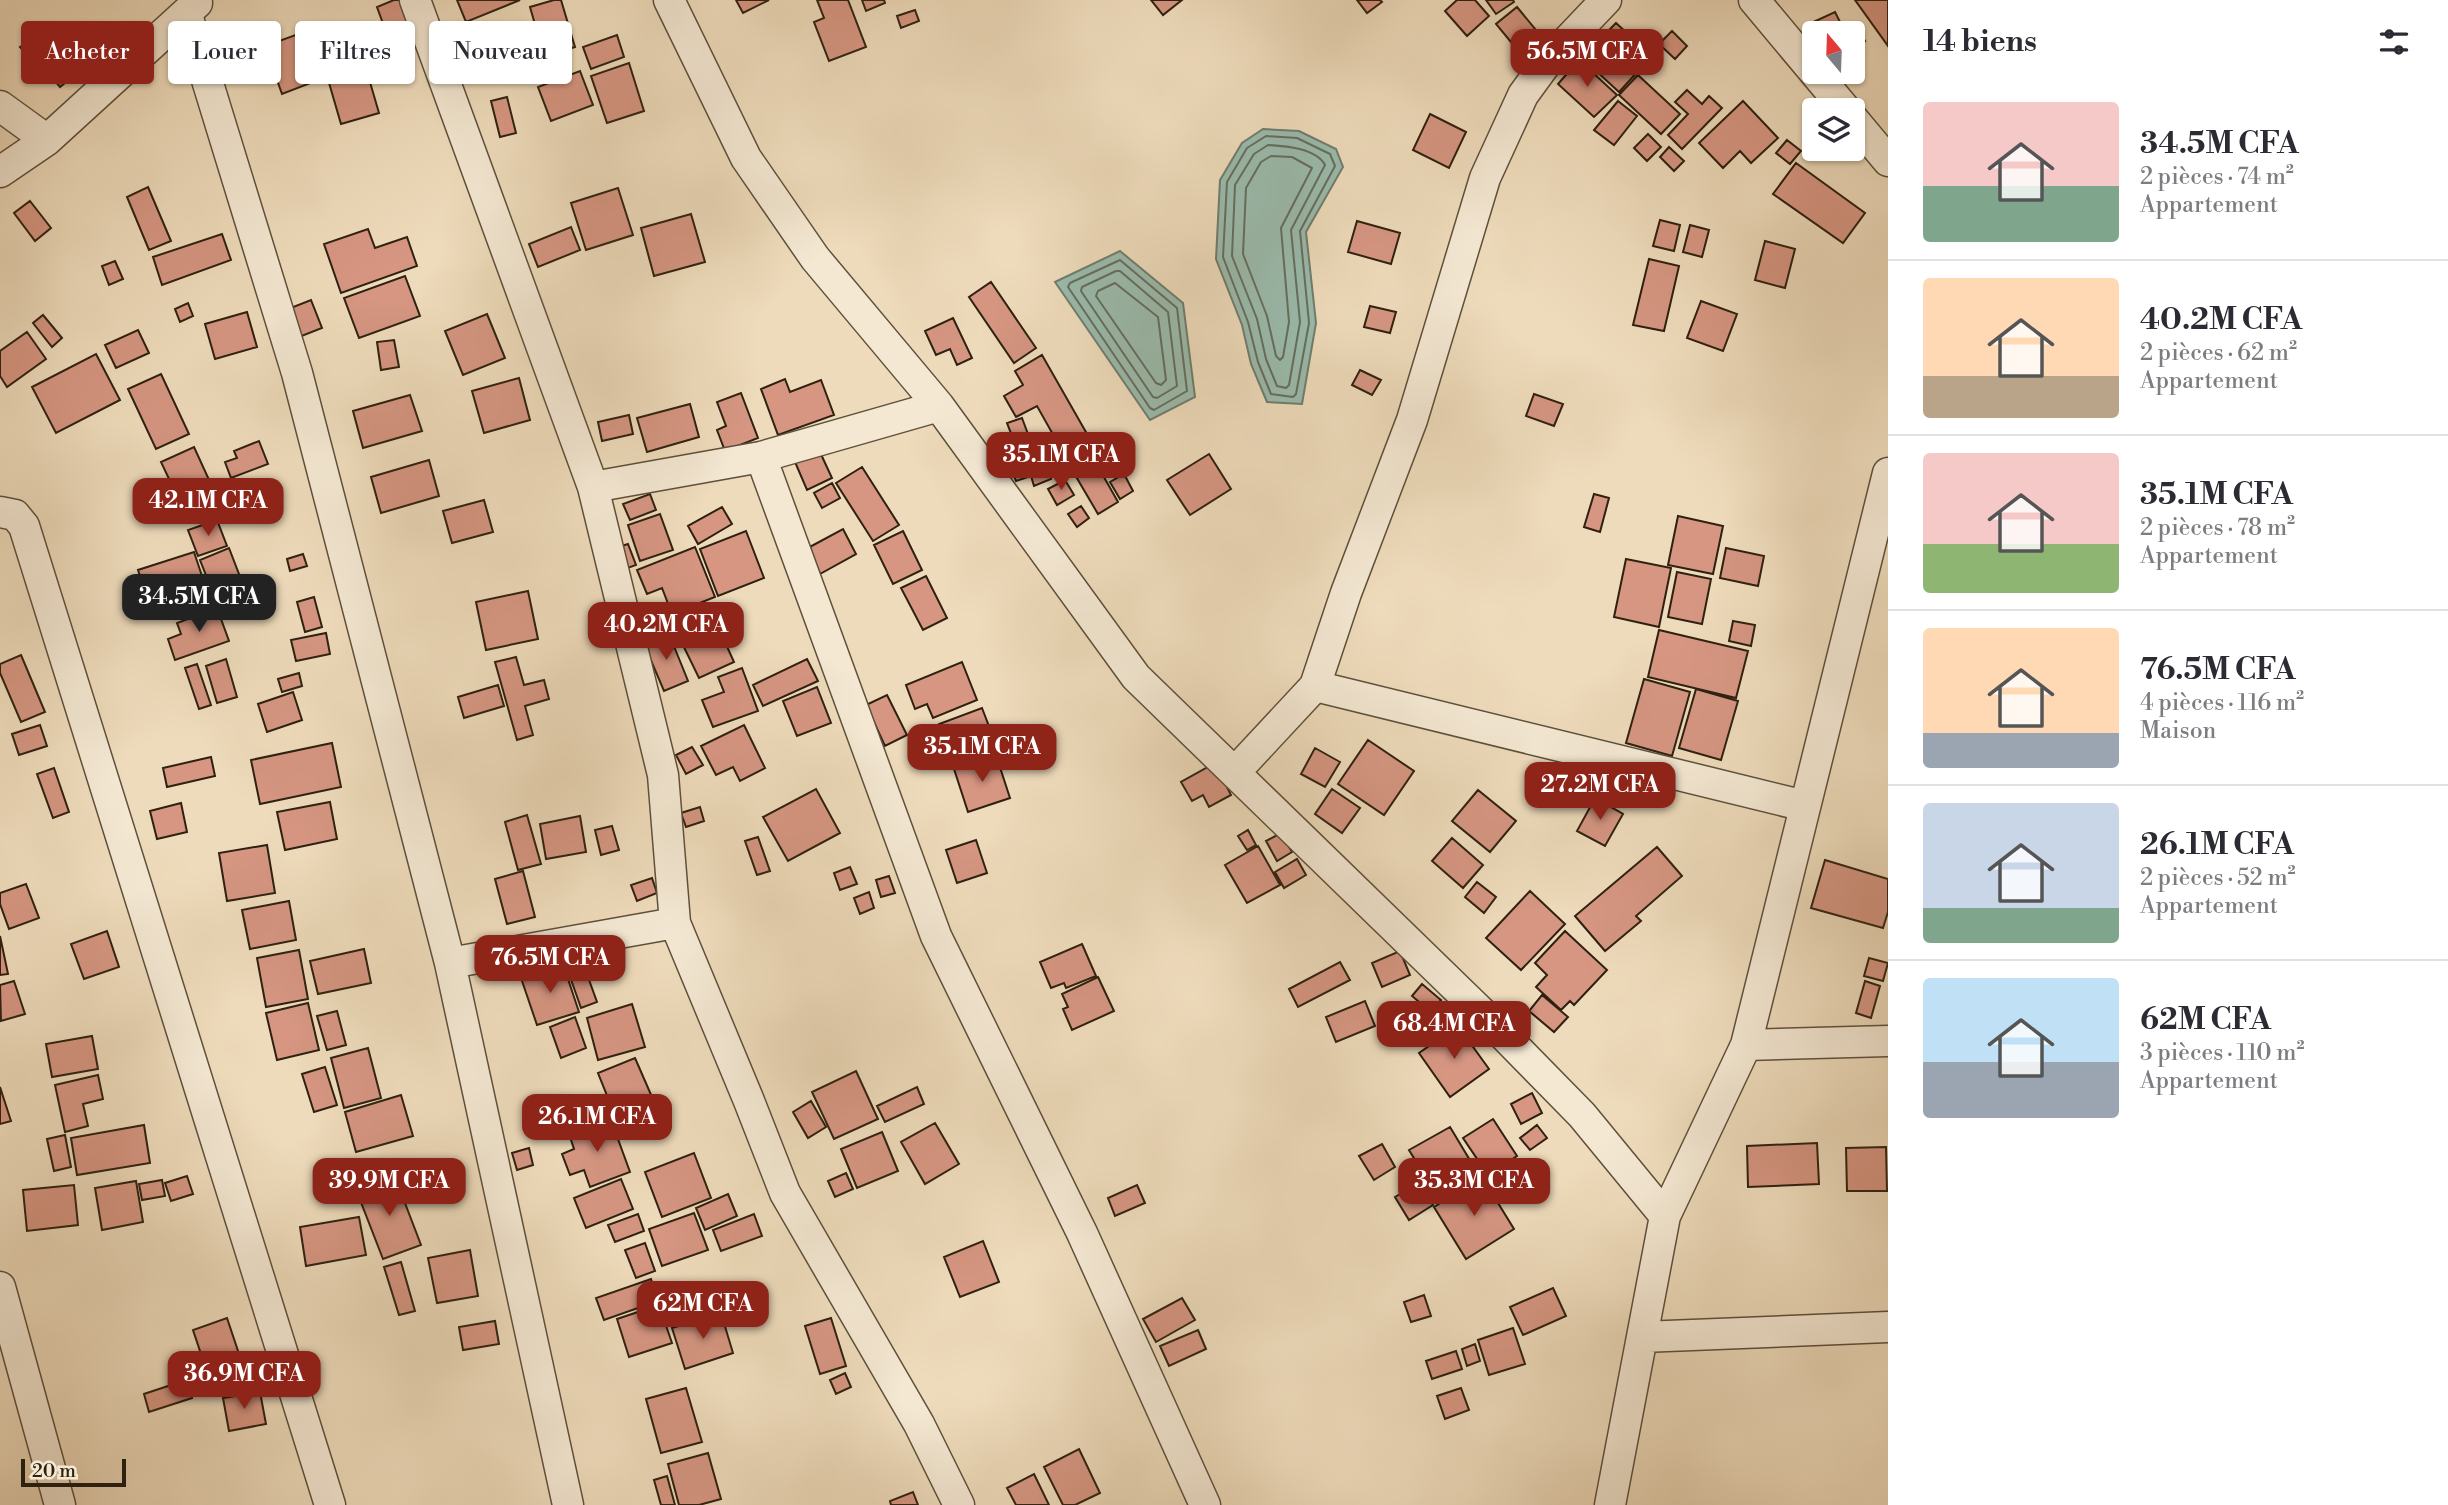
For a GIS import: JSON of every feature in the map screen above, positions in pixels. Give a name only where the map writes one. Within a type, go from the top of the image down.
[{"type":"street","points":[[415,0],[593,487],[663,775],[676,923],[785,1193],[919,1424],[959,1505]]},
{"type":"street","points":[[669,0],[746,158],[815,258],[939,406],[1136,677],[1481,1012],[1563,1096],[1665,1216]]},
{"type":"street","points":[[1235,772],[1315,686],[1346,593],[1412,420],[1485,178],[1523,95],[1547,62],[1606,0]]},
{"type":"street","points":[[1754,0],[1836,98]]},
{"type":"street","points":[[0,172],[47,140],[193,7],[296,373],[450,963],[568,1505]]},
{"type":"street","points":[[0,106],[47,140]]},
{"type":"street","points":[[1865,133],[1888,161]]},
{"type":"street","points":[[593,487],[761,457],[939,406]]},
{"type":"street","points":[[761,457],[936,936],[1082,1233],[1205,1505]]},
{"type":"street","points":[[1610,1505],[1665,1216],[1746,1045],[1888,473]]},
{"type":"street","points":[[0,512],[15,515],[24,526],[330,1505]]},
{"type":"street","points":[[1315,686],[1805,806]]},
{"type":"street","points":[[450,963],[676,923]]},
{"type":"street","points":[[1746,1045],[1888,1041]]},
{"type":"street","points":[[0,1287],[60,1505]]},
{"type":"street","points":[[1642,1337],[1888,1327]]},
{"type":"water","points":[[1263,129],[1299,131],[1336,149],[1343,167],[1306,232],[1316,323],[1302,404],[1267,402],[1251,364],[1242,325],[1216,259],[1220,180],[1242,143]]},
{"type":"water","points":[[1120,251],[1183,303],[1195,397],[1150,420],[1055,282]]},
{"type":"building","points":[[394,0],[413,0],[423,27],[415,30],[415,21],[382,21],[377,7]]},
{"type":"building","points":[[457,0],[520,0],[468,21],[466,21]]},
{"type":"building","points":[[561,0],[567,21],[534,21],[530,7]]},
{"type":"building","points":[[736,0],[769,0],[743,13]]},
{"type":"building","points":[[817,0],[848,0],[866,47],[829,61],[814,22],[824,18]]},
{"type":"building","points":[[862,0],[884,0],[885,3],[866,11]]},
{"type":"building","points":[[1151,0],[1182,0],[1163,15]]},
{"type":"building","points":[[1357,0],[1380,0],[1382,2],[1367,13]]},
{"type":"building","points":[[1457,0],[1475,0],[1489,16],[1467,36],[1445,11]]},
{"type":"building","points":[[1486,0],[1513,0],[1514,2],[1496,14]]},
{"type":"building","points":[[1855,0],[1888,0],[1888,46]]},
{"type":"building","points":[[1517,7],[1541,36],[1520,53],[1496,24]]},
{"type":"building","points":[[915,10],[919,21],[901,28],[897,16]]},
{"type":"building","points":[[1835,12],[1840,21],[1816,21]]},
{"type":"building","points":[[1616,23],[1652,56],[1619,92],[1582,58]]},
{"type":"building","points":[[1672,31],[1687,46],[1675,59],[1659,44]]},
{"type":"building","points":[[295,35],[295,84],[308,84],[282,94],[278,84],[281,84],[281,40]]},
{"type":"building","points":[[617,35],[624,57],[591,69],[583,47]]},
{"type":"building","points":[[1579,60],[1617,95],[1594,117],[1558,84]]},
{"type":"building","points":[[629,63],[644,111],[607,123],[591,76]]},
{"type":"building","points":[[580,71],[593,105],[551,121],[538,87],[546,84],[572,84],[572,74]]},
{"type":"building","points":[[1638,75],[1680,114],[1661,134],[1619,95]]},
{"type":"building","points":[[329,84],[371,84],[379,113],[341,124]]},
{"type":"building","points":[[1687,90],[1702,104],[1709,96],[1722,108],[1682,149],[1668,135],[1688,114],[1675,102]]},
{"type":"building","points":[[507,97],[516,133],[500,137],[491,101]]},
{"type":"building","points":[[1618,101],[1637,116],[1614,145],[1594,130]]},
{"type":"building","points":[[1743,101],[1778,138],[1751,163],[1740,151],[1723,168],[1699,143]]},
{"type":"building","points":[[1430,114],[1466,132],[1449,168],[1413,150]]},
{"type":"building","points":[[1648,134],[1661,147],[1647,161],[1634,148]]},
{"type":"building","points":[[1787,140],[1801,151],[1790,164],[1776,153]]},
{"type":"building","points":[[1669,147],[1684,161],[1674,171],[1660,157]]},
{"type":"building","points":[[1796,163],[1865,213],[1843,243],[1773,194]]},
{"type":"building","points":[[148,187],[171,241],[149,250],[127,197]]},
{"type":"building","points":[[618,188],[633,235],[586,250],[571,203]]},
{"type":"building","points":[[30,201],[51,228],[35,241],[14,213]]},
{"type":"building","points":[[691,214],[705,262],[654,276],[641,228]]},
{"type":"building","points":[[1660,220],[1680,225],[1674,251],[1653,246]]},
{"type":"building","points":[[1357,221],[1400,233],[1391,264],[1348,252]]},
{"type":"building","points":[[1690,225],[1709,230],[1702,257],[1683,252]]},
{"type":"building","points":[[571,227],[580,250],[538,267],[529,244]]},
{"type":"building","points":[[368,229],[375,248],[407,237],[417,266],[341,293],[324,244]]},
{"type":"building","points":[[222,234],[231,260],[162,285],[153,257]]},
{"type":"building","points":[[1765,241],[1795,249],[1785,288],[1755,280]]},
{"type":"building","points":[[1649,259],[1679,266],[1664,331],[1633,325]]},
{"type":"building","points":[[115,261],[123,279],[109,285],[102,266]]},
{"type":"building","points":[[405,276],[420,316],[359,338],[344,298]]},
{"type":"building","points":[[991,282],[1036,348],[1014,363],[969,297]]},
{"type":"building","points":[[311,300],[322,328],[294,339],[283,311]]},
{"type":"building","points":[[1701,301],[1737,314],[1723,351],[1687,338]]},
{"type":"building","points":[[188,303],[193,316],[180,322],[175,309]]},
{"type":"building","points":[[1370,306],[1396,312],[1390,333],[1364,327]]},
{"type":"building","points":[[247,312],[257,347],[215,359],[205,324]]},
{"type":"building","points":[[487,314],[505,358],[463,375],[445,331]]},
{"type":"building","points":[[43,315],[62,338],[52,347],[33,323]]},
{"type":"building","points":[[953,318],[972,358],[957,365],[950,349],[936,355],[925,331]]},
{"type":"building","points":[[138,330],[149,353],[116,368],[105,345]]},
{"type":"building","points":[[27,332],[46,359],[7,387],[0,376],[0,351]]},
{"type":"building","points":[[394,340],[399,367],[381,370],[377,342]]},
{"type":"building","points":[[96,354],[120,400],[56,433],[32,387]]},
{"type":"building","points":[[1042,355],[1095,448],[1069,463],[1037,406],[1016,417],[1004,396],[1023,385],[1015,371]]},
{"type":"building","points":[[1360,370],[1381,380],[1372,395],[1352,385]]},
{"type":"building","points":[[161,374],[189,434],[156,449],[128,389]]},
{"type":"building","points":[[519,378],[530,420],[484,433],[472,391]]},
{"type":"building","points":[[785,379],[790,392],[821,380],[834,415],[778,435],[761,389]]},
{"type":"building","points":[[741,393],[758,438],[725,451],[717,430],[726,426],[717,402]]},
{"type":"building","points":[[1534,394],[1563,404],[1554,426],[1526,416]]},
{"type":"building","points":[[410,395],[422,431],[363,448],[353,411]]},
{"type":"building","points":[[690,404],[699,437],[647,452],[637,418]]},
{"type":"building","points":[[629,415],[633,434],[602,441],[598,422]]},
{"type":"building","points":[[1022,418],[1032,445],[1022,449],[1026,460],[1042,454],[1051,479],[1034,486],[1031,476],[1016,481],[1005,453],[1008,452],[1004,439],[1012,436],[1007,423]]},
{"type":"building","points":[[259,441],[268,464],[231,478],[225,462],[237,458],[234,451]]},
{"type":"building","points":[[194,447],[210,482],[178,498],[161,462]]},
{"type":"building","points":[[819,450],[832,478],[807,490],[795,462]]},
{"type":"building","points":[[1209,454],[1231,489],[1190,515],[1167,480]]},
{"type":"building","points":[[1092,456],[1118,502],[1098,514],[1071,468]]},
{"type":"building","points":[[429,460],[439,496],[381,513],[371,477]]},
{"type":"building","points":[[862,467],[899,525],[873,541],[836,483]]},
{"type":"building","points":[[1124,474],[1133,491],[1120,499],[1110,482]]},
{"type":"building","points":[[1065,480],[1074,495],[1057,505],[1048,489]]},
{"type":"building","points":[[832,483],[840,498],[822,508],[814,493]]},
{"type":"building","points":[[650,494],[656,510],[630,520],[623,504]]},
{"type":"building","points":[[1594,494],[1609,498],[1600,532],[1584,527]]},
{"type":"building","points":[[484,500],[493,532],[452,543],[443,511]]},
{"type":"building","points":[[1081,506],[1089,518],[1077,527],[1068,514]]},
{"type":"building","points":[[722,507],[732,524],[698,544],[688,526]]},
{"type":"building","points":[[660,514],[673,550],[640,561],[628,525]]},
{"type":"building","points":[[1678,516],[1723,526],[1713,574],[1668,565]]},
{"type":"building","points":[[217,520],[227,546],[198,556],[188,530]]},
{"type":"building","points":[[843,529],[856,554],[820,574],[806,549]]},
{"type":"building","points":[[746,531],[764,578],[718,596],[700,549]]},
{"type":"building","points":[[903,531],[922,570],[893,584],[874,545]]},
{"type":"building","points":[[628,544],[636,565],[622,570],[615,548]]},
{"type":"building","points":[[695,547],[715,597],[672,614],[662,588],[647,594],[637,570]]},
{"type":"building","points":[[229,548],[242,582],[213,593],[200,560]]},
{"type":"building","points":[[1726,548],[1764,556],[1758,586],[1720,578]]},
{"type":"building","points":[[194,552],[207,591],[151,609],[138,570]]},
{"type":"building","points":[[303,554],[307,566],[290,571],[287,559]]},
{"type":"building","points":[[1626,559],[1671,568],[1659,627],[1614,617]]},
{"type":"building","points":[[1677,572],[1711,579],[1702,624],[1668,617]]},
{"type":"building","points":[[926,576],[947,618],[923,630],[901,588]]},
{"type":"building","points":[[528,591],[538,639],[486,650],[476,602]]},
{"type":"building","points":[[314,597],[322,627],[305,632],[297,602]]},
{"type":"building","points":[[217,608],[229,641],[175,660],[168,639],[181,634],[177,623]]},
{"type":"building","points":[[715,620],[734,662],[699,678],[679,637]]},
{"type":"building","points":[[1733,621],[1755,625],[1751,646],[1729,641]]},
{"type":"building","points":[[1659,630],[1748,651],[1736,698],[1648,677]]},
{"type":"building","points":[[326,633],[330,654],[296,661],[291,640]]},
{"type":"building","points":[[669,634],[688,681],[664,691],[644,644]]},
{"type":"building","points":[[21,655],[45,712],[21,722],[0,673],[0,664]]},
{"type":"building","points":[[516,657],[524,685],[544,680],[549,699],[525,706],[533,735],[517,740],[495,662]]},
{"type":"building","points":[[226,659],[237,697],[217,703],[206,666]]},
{"type":"building","points":[[807,659],[818,681],[763,706],[753,685]]},
{"type":"building","points":[[962,662],[977,700],[933,718],[927,704],[915,709],[906,685]]},
{"type":"building","points":[[197,664],[211,705],[199,709],[185,668]]},
{"type":"building","points":[[742,668],[758,711],[713,727],[702,700],[724,692],[718,677]]},
{"type":"building","points":[[299,673],[302,686],[282,692],[278,679]]},
{"type":"building","points":[[1644,679],[1690,692],[1672,756],[1626,743]]},
{"type":"building","points":[[498,685],[504,706],[464,718],[458,697]]},
{"type":"building","points":[[817,687],[831,723],[797,736],[783,701]]},
{"type":"building","points":[[1696,689],[1738,701],[1721,760],[1679,748]]},
{"type":"building","points":[[293,692],[302,720],[267,732],[258,704]]},
{"type":"building","points":[[887,695],[907,735],[885,746],[866,705]]},
{"type":"building","points":[[982,708],[998,750],[955,766],[939,724]]},
{"type":"building","points":[[40,725],[47,746],[19,755],[12,734]]},
{"type":"building","points":[[744,725],[765,768],[740,781],[733,767],[716,775],[701,746]]},
{"type":"building","points":[[1368,740],[1414,771],[1384,815],[1338,784]]},
{"type":"building","points":[[332,743],[341,787],[260,804],[251,760]]},
{"type":"building","points":[[929,744],[934,761],[917,766],[913,749]]},
{"type":"building","points":[[692,747],[703,765],[686,774],[676,755]]},
{"type":"building","points":[[1315,748],[1340,762],[1325,787],[1301,774]]},
{"type":"building","points":[[996,755],[1010,798],[968,812],[954,769]]},
{"type":"building","points":[[211,757],[215,776],[167,787],[163,768]]},
{"type":"building","points":[[1215,763],[1231,795],[1209,807],[1203,795],[1192,801],[1181,782]]},
{"type":"building","points":[[54,768],[69,812],[53,818],[37,774]]},
{"type":"building","points":[[816,789],[840,833],[788,861],[763,817]]},
{"type":"building","points":[[1332,789],[1360,808],[1342,833],[1315,814]]},
{"type":"building","points":[[1478,790],[1516,821],[1490,852],[1452,821]]},
{"type":"building","points":[[1595,798],[1623,814],[1605,846],[1577,831]]},
{"type":"building","points":[[330,802],[337,839],[285,850],[277,812]]},
{"type":"building","points":[[181,803],[187,832],[157,839],[150,811]]},
{"type":"building","points":[[700,807],[704,821],[686,827],[681,813]]},
{"type":"building","points":[[527,815],[541,864],[518,870],[505,822]]},
{"type":"building","points":[[580,816],[586,852],[546,859],[540,824]]},
{"type":"building","points":[[612,826],[619,850],[601,855],[595,830]]},
{"type":"building","points":[[1248,830],[1256,845],[1247,850],[1238,836]]},
{"type":"building","points":[[1281,833],[1292,852],[1277,861],[1266,841]]},
{"type":"building","points":[[758,837],[770,871],[757,875],[745,841]]},
{"type":"building","points":[[1452,838],[1483,865],[1463,888],[1432,861]]},
{"type":"building","points":[[976,840],[987,873],[957,883],[946,850]]},
{"type":"building","points":[[267,845],[275,893],[227,901],[219,853]]},
{"type":"building","points":[[1258,846],[1280,885],[1247,903],[1225,865]]},
{"type":"building","points":[[1657,847],[1682,876],[1636,916],[1641,921],[1605,951],[1575,916]]},
{"type":"building","points":[[1297,859],[1306,875],[1284,888],[1275,872]]},
{"type":"building","points":[[1825,860],[1888,879],[1888,912],[1883,928],[1811,908]]},
{"type":"building","points":[[850,867],[857,884],[840,890],[834,873]]},
{"type":"building","points":[[523,871],[535,917],[507,924],[495,879]]},
{"type":"building","points":[[889,876],[895,893],[881,897],[876,880]]},
{"type":"building","points":[[652,878],[657,893],[637,901],[631,885]]},
{"type":"building","points":[[1477,882],[1496,897],[1484,913],[1465,897]]},
{"type":"building","points":[[26,884],[39,918],[9,929],[0,904],[0,893]]},
{"type":"building","points":[[1530,891],[1565,924],[1521,970],[1486,938]]},
{"type":"building","points":[[869,892],[874,908],[860,914],[854,898]]},
{"type":"building","points":[[289,901],[296,940],[250,949],[242,910]]},
{"type":"building","points":[[107,931],[119,967],[84,979],[71,944]]},
{"type":"building","points":[[1565,931],[1607,970],[1574,1005],[1570,1001],[1561,1010],[1536,987],[1547,975],[1535,963]]},
{"type":"building","points":[[0,936],[8,974],[0,975]]},
{"type":"building","points":[[1082,944],[1096,976],[1066,988],[1064,983],[1051,988],[1040,962]]},
{"type":"building","points":[[364,949],[371,983],[318,994],[310,961]]},
{"type":"building","points":[[299,950],[308,999],[266,1007],[257,958]]},
{"type":"building","points":[[1400,951],[1410,975],[1382,987],[1372,963]]},
{"type":"building","points":[[1869,958],[1888,963],[1883,981],[1864,976]]},
{"type":"building","points":[[1340,962],[1350,980],[1298,1007],[1289,989]]},
{"type":"building","points":[[563,964],[579,1012],[537,1025],[521,978]]},
{"type":"building","points":[[584,966],[597,1002],[581,1008],[568,971]]},
{"type":"building","points":[[1098,977],[1114,1011],[1072,1030],[1063,1009],[1068,1007],[1062,994]]},
{"type":"building","points":[[14,981],[25,1014],[1,1021],[0,985]]},
{"type":"building","points":[[1865,981],[1880,986],[1871,1018],[1856,1013]]},
{"type":"building","points":[[1422,984],[1441,1000],[1431,1012],[1412,996]]},
{"type":"building","points":[[1542,995],[1568,1017],[1554,1032],[1529,1011]]},
{"type":"building","points":[[1365,1001],[1375,1026],[1336,1042],[1326,1017]]},
{"type":"building","points":[[308,1003],[319,1050],[277,1060],[266,1013]]},
{"type":"building","points":[[632,1004],[645,1047],[598,1060],[587,1018]]},
{"type":"building","points":[[1393,1006],[1399,1025],[1384,1030],[1378,1012]]},
{"type":"building","points":[[337,1011],[346,1045],[327,1050],[317,1016]]},
{"type":"building","points":[[575,1017],[586,1048],[561,1058],[550,1027]]},
{"type":"building","points":[[1458,1026],[1489,1069],[1450,1097],[1419,1053]]},
{"type":"building","points":[[92,1036],[98,1069],[52,1077],[46,1044]]},
{"type":"building","points":[[368,1048],[381,1098],[344,1108],[331,1058]]},
{"type":"building","points":[[635,1058],[652,1097],[614,1113],[598,1073]]},
{"type":"building","points":[[325,1067],[337,1105],[314,1112],[302,1074]]},
{"type":"building","points":[[856,1071],[878,1119],[834,1139],[812,1092]]},
{"type":"building","points":[[98,1075],[103,1099],[83,1104],[88,1126],[65,1132],[55,1085]]},
{"type":"building","points":[[0,1087],[11,1121],[0,1124]]},
{"type":"building","points":[[917,1087],[924,1104],[885,1122],[877,1106]]},
{"type":"building","points":[[1532,1093],[1542,1113],[1521,1124],[1511,1104]]},
{"type":"building","points":[[401,1095],[413,1136],[356,1152],[345,1112]]},
{"type":"building","points":[[811,1101],[826,1127],[808,1138],[793,1112]]},
{"type":"building","points":[[1493,1119],[1517,1156],[1488,1175],[1463,1138]]},
{"type":"building","points":[[611,1120],[630,1172],[590,1187],[584,1170],[570,1175],[562,1154],[574,1149],[569,1134]]},
{"type":"building","points":[[935,1123],[959,1164],[925,1184],[901,1142]]},
{"type":"building","points":[[144,1125],[150,1163],[77,1175],[71,1138]]},
{"type":"building","points":[[1537,1125],[1547,1138],[1530,1150],[1520,1138]]},
{"type":"building","points":[[1450,1127],[1474,1167],[1434,1191],[1409,1150]]},
{"type":"building","points":[[882,1132],[898,1171],[857,1188],[841,1149]]},
{"type":"building","points":[[65,1135],[71,1167],[54,1171],[47,1139]]},
{"type":"building","points":[[1817,1143],[1819,1184],[1748,1187],[1747,1146]]},
{"type":"building","points":[[1382,1144],[1395,1167],[1374,1180],[1359,1156]]},
{"type":"building","points":[[1886,1147],[1887,1191],[1847,1191],[1846,1148]]},
{"type":"building","points":[[529,1148],[533,1165],[517,1170],[512,1153]]},
{"type":"building","points":[[694,1153],[711,1198],[662,1217],[645,1172]]},
{"type":"building","points":[[846,1173],[853,1189],[835,1197],[828,1181]]},
{"type":"building","points":[[187,1176],[193,1194],[171,1201],[165,1183]]},
{"type":"building","points":[[395,1177],[421,1245],[383,1259],[357,1192]]},
{"type":"building","points":[[1482,1177],[1514,1229],[1466,1259],[1434,1207]]},
{"type":"building","points":[[621,1179],[633,1209],[586,1228],[574,1198]]},
{"type":"building","points":[[162,1180],[165,1196],[142,1200],[139,1184]]},
{"type":"building","points":[[136,1181],[143,1222],[102,1230],[95,1188]]},
{"type":"building","points":[[1419,1183],[1433,1205],[1409,1220],[1395,1197]]},
{"type":"building","points":[[74,1185],[78,1225],[27,1231],[23,1190]]},
{"type":"building","points":[[1137,1185],[1145,1203],[1115,1216],[1108,1198]]},
{"type":"building","points":[[728,1194],[737,1216],[705,1230],[696,1208]]},
{"type":"building","points":[[694,1213],[708,1250],[662,1266],[649,1229]]},
{"type":"building","points":[[638,1214],[644,1231],[615,1242],[608,1225]]},
{"type":"building","points":[[754,1214],[762,1236],[721,1251],[713,1230]]},
{"type":"building","points":[[359,1217],[366,1255],[306,1266],[300,1227]]},
{"type":"building","points":[[983,1241],[999,1282],[960,1297],[944,1257]]},
{"type":"building","points":[[645,1243],[655,1271],[636,1278],[625,1250]]},
{"type":"building","points":[[470,1250],[478,1296],[437,1303],[428,1258]]},
{"type":"building","points":[[401,1262],[415,1311],[399,1315],[384,1267]]},
{"type":"building","points":[[651,1279],[658,1301],[604,1320],[596,1298]]},
{"type":"building","points":[[1553,1288],[1566,1316],[1523,1335],[1510,1307]]},
{"type":"building","points":[[1424,1295],[1431,1316],[1411,1322],[1404,1302]]},
{"type":"building","points":[[1182,1298],[1195,1320],[1156,1342],[1143,1319]]},
{"type":"building","points":[[659,1305],[672,1343],[629,1357],[617,1319]]},
{"type":"building","points":[[721,1313],[733,1353],[685,1369],[672,1328]]},
{"type":"building","points":[[227,1318],[242,1363],[208,1375],[193,1330]]},
{"type":"building","points":[[831,1318],[846,1366],[820,1374],[805,1326]]},
{"type":"building","points":[[495,1321],[499,1344],[463,1350],[459,1327]]},
{"type":"building","points":[[1513,1328],[1525,1364],[1489,1375],[1478,1340]]},
{"type":"building","points":[[1198,1330],[1206,1349],[1169,1366],[1160,1346]]},
{"type":"building","points":[[1475,1344],[1480,1361],[1467,1366],[1462,1349]]},
{"type":"building","points":[[1456,1351],[1462,1369],[1432,1379],[1426,1361]]},
{"type":"building","points":[[845,1373],[851,1387],[836,1394],[830,1380]]},
{"type":"building","points":[[186,1380],[192,1398],[149,1412],[144,1394]]},
{"type":"building","points":[[686,1388],[702,1442],[661,1453],[646,1399]]},
{"type":"building","points":[[1461,1388],[1469,1410],[1445,1419],[1437,1396]]},
{"type":"building","points":[[260,1392],[266,1424],[229,1431],[223,1398]]},
{"type":"building","points":[[1079,1449],[1100,1493],[1075,1505],[1063,1505],[1044,1467]]},
{"type":"building","points":[[708,1453],[721,1499],[699,1505],[679,1505],[668,1464]]},
{"type":"building","points":[[1034,1474],[1049,1505],[1016,1505],[1007,1488]]},
{"type":"building","points":[[667,1476],[675,1505],[661,1505],[654,1480]]},
{"type":"building","points":[[913,1492],[918,1505],[891,1505],[890,1501]]}]
